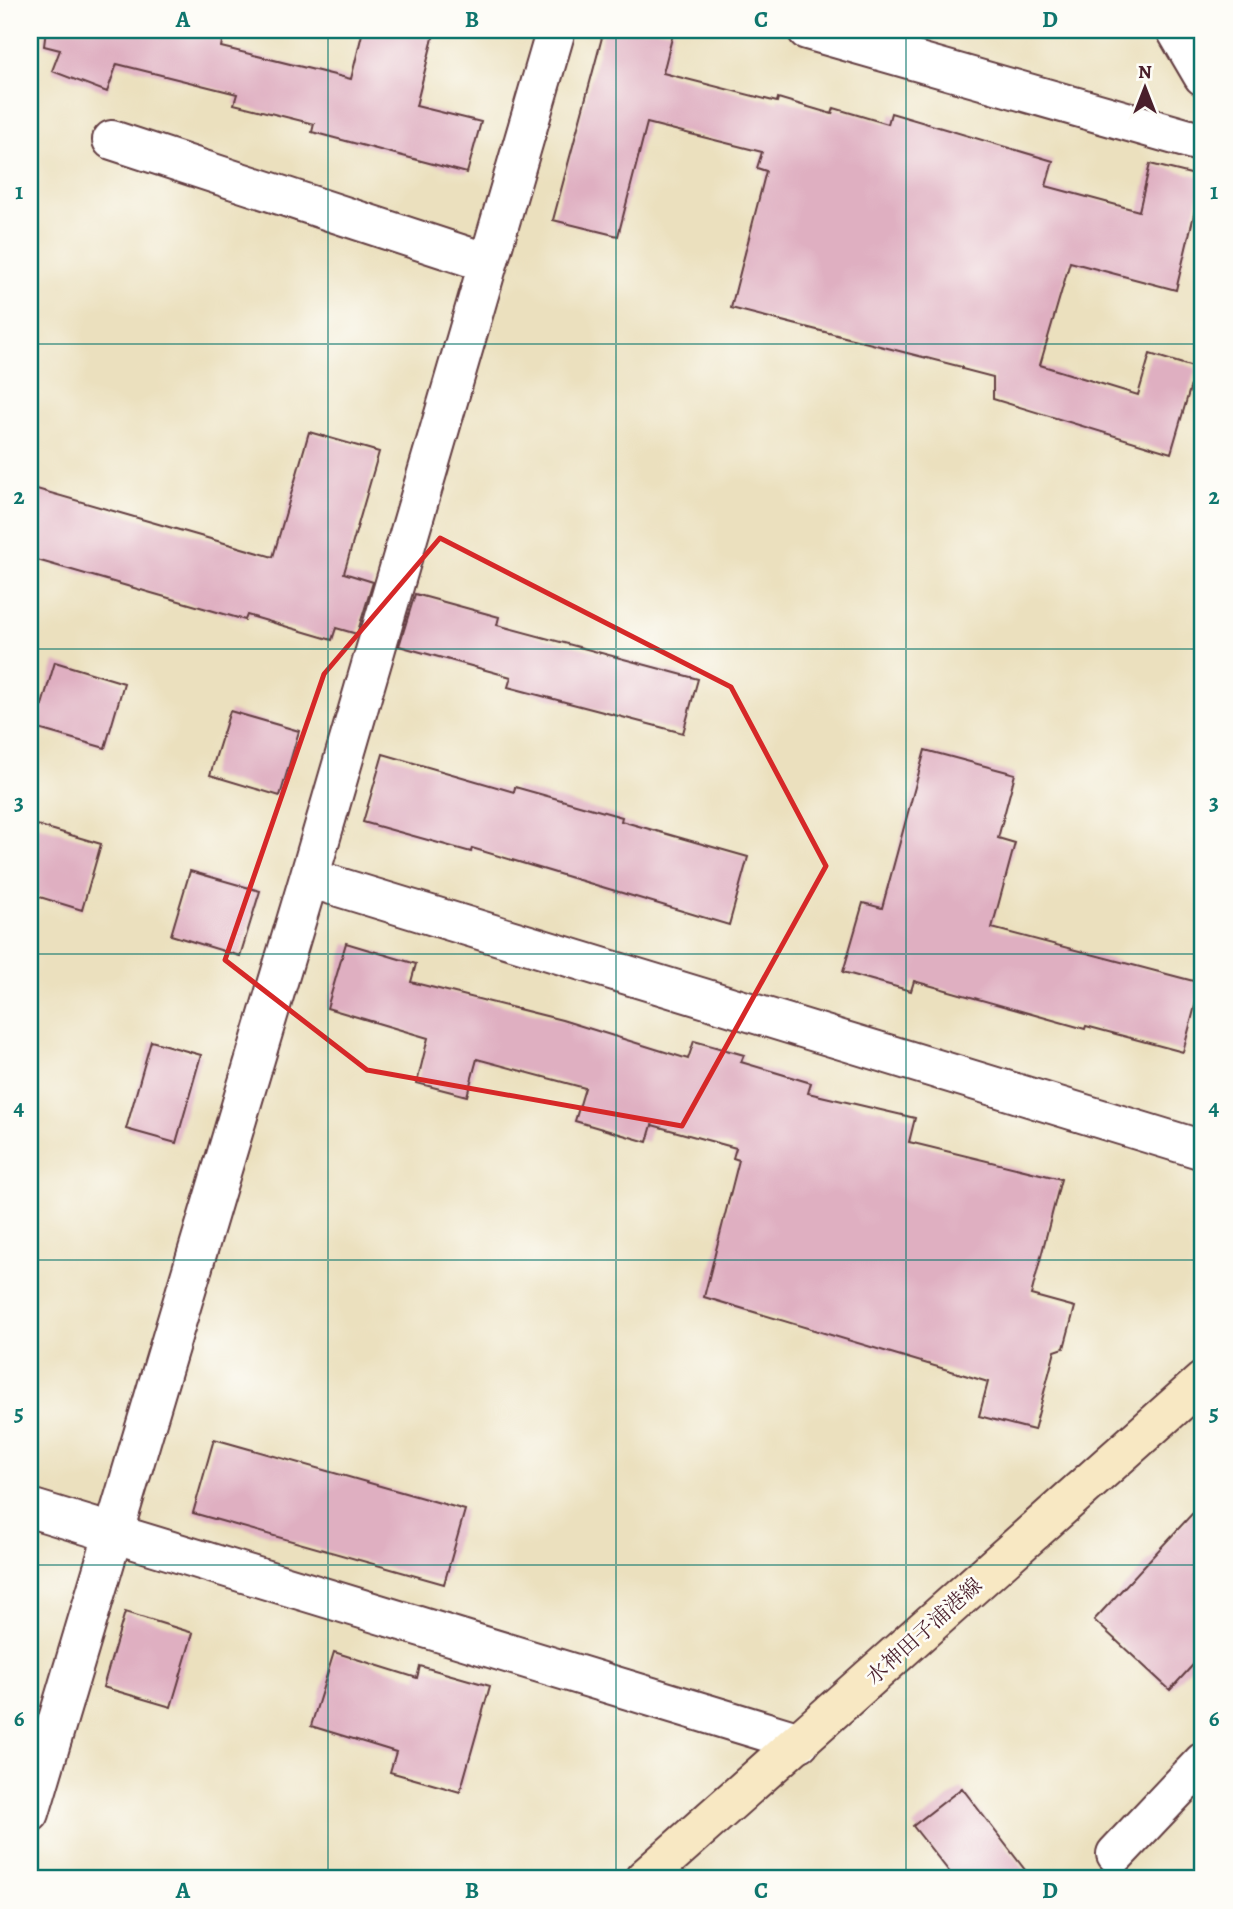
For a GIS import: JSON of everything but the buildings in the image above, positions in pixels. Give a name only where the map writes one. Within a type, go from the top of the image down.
[{"type":"main road","name":"水神田子浦港線","points":[[659,1873],[800,1742],[1203,1381]]},
{"type":"street","points":[[30,1813],[309,878],[556,30]]},
{"type":"street","points":[[807,30],[1203,143]]},
{"type":"street","points":[[1175,30],[1203,76]]},
{"type":"street","points":[[112,140],[488,264]]},
{"type":"street","points":[[309,878],[1203,1150]]},
{"type":"street","points":[[30,1508],[800,1742]]},
{"type":"street","points":[[1116,1854],[1203,1762]]},
{"type":"highlighted area","points":[[440,538],[731,687],[826,866],[682,1126],[367,1070],[225,960],[324,674]]}]
